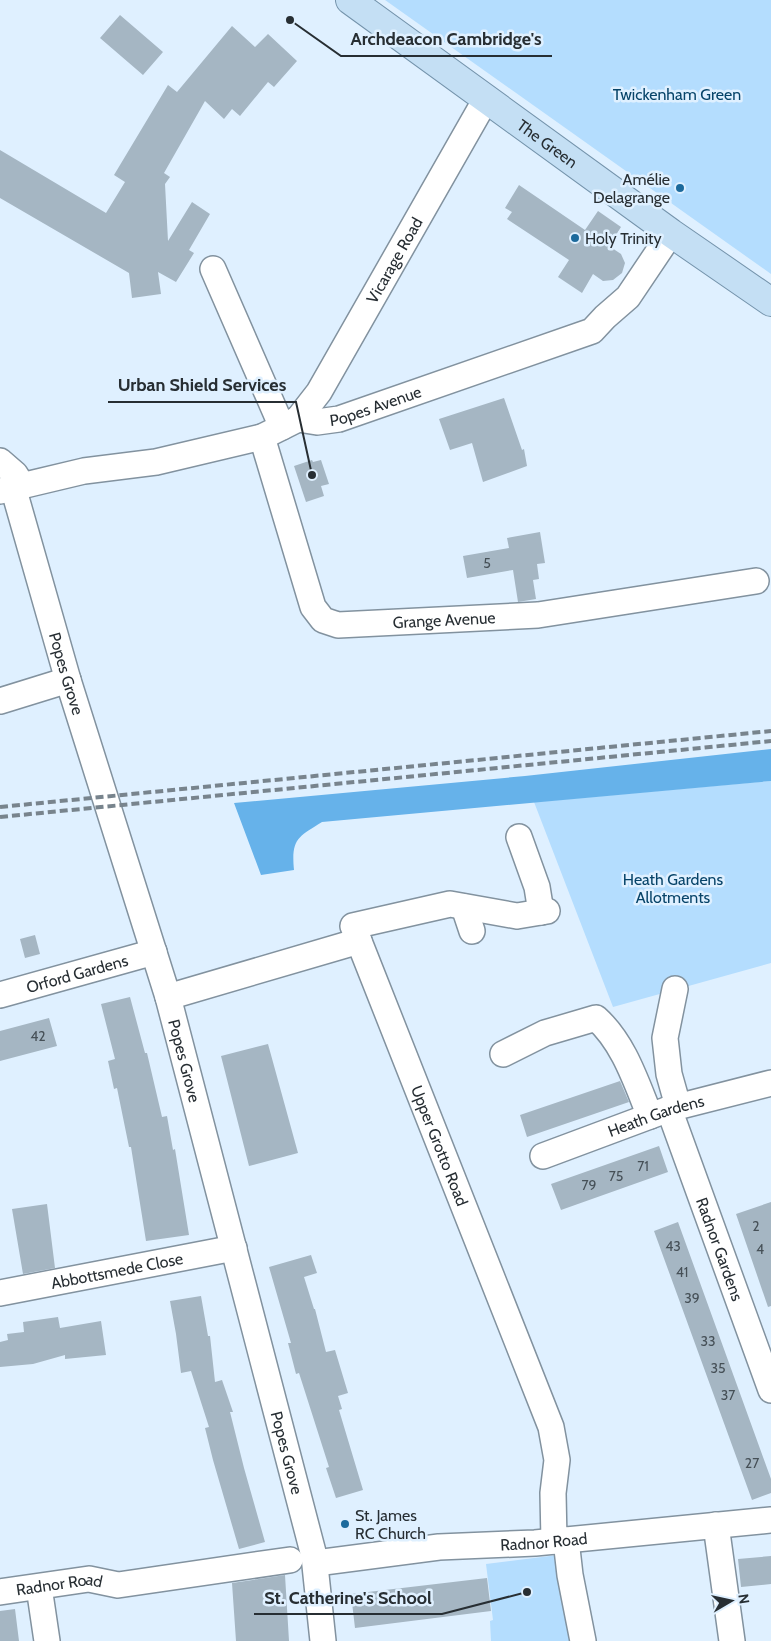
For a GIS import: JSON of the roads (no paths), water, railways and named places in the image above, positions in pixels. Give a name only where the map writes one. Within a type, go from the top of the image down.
[{"type":"main road","name":"The Green","points":[[350,0],[486,99],[519,133],[671,233],[771,302]]},
{"type":"street","name":"Vicarage Road","points":[[280,428],[319,392],[486,99]]},
{"type":"street","name":"Popes Avenue","points":[[12,488],[84,471],[156,462],[280,428],[339,419],[592,331],[605,316],[628,297],[671,233]]},
{"type":"street","name":"Grange Avenue","points":[[213,269],[280,428],[313,608],[322,620],[338,624],[538,615],[756,580]]},
{"type":"street","points":[[0,461],[15,474],[12,488]]},
{"type":"street","name":"Popes Grove","points":[[12,488],[68,680],[168,997],[316,1564],[323,1641]]},
{"type":"street","points":[[0,701],[68,680]]},
{"type":"street","points":[[168,997],[359,942],[353,926],[450,904],[518,916],[544,911],[519,837]]},
{"type":"street","points":[[464,906],[472,931]]},
{"type":"street","name":"Upper Grotto Road","points":[[359,942],[551,1427],[557,1460],[553,1493],[560,1540],[570,1575],[583,1641]]},
{"type":"street","name":"Orford Gardens","points":[[0,995],[154,952]]},
{"type":"street","points":[[666,1110],[669,1074],[665,1038],[675,990]]},
{"type":"street","points":[[503,1054],[545,1033],[596,1018],[608,1029],[666,1110]]},
{"type":"street","name":"Heath Gardens","points":[[543,1156],[666,1110],[771,1083]]},
{"type":"street","name":"Radnor Gardens","points":[[666,1110],[771,1390]]},
{"type":"street","name":"Abbottsmede Close","points":[[0,1293],[234,1248]]},
{"type":"street","name":"Radnor Road","points":[[316,1564],[439,1546],[560,1540],[771,1520]]},
{"type":"street","points":[[716,1525],[732,1641]]},
{"type":"street","name":"Radnor Road","points":[[0,1592],[90,1579],[118,1585],[290,1560]]},
{"type":"street","points":[[39,1587],[47,1641]]},
{"type":"railway","points":[[0,807],[771,731]]},
{"type":"railway","points":[[0,817],[771,741]]},
{"type":"place","name":"Archdeacon Cambridge's","points":[[290,20]]},
{"type":"place","name":"Amélie Delagrange","points":[[680,188]]},
{"type":"place","name":"Holy Trinity","points":[[575,238]]},
{"type":"place","name":"Urban Shield Services","points":[[312,475]]},
{"type":"place","name":"St. James RC Church","points":[[345,1524]]},
{"type":"place","name":"St. Catherine's School","points":[[527,1592]]},
{"type":"park label","name":"Twickenham Green","points":[[677,94]]},
{"type":"park label","name":"Heath Gardens Allotments","points":[[673,888]]}]
